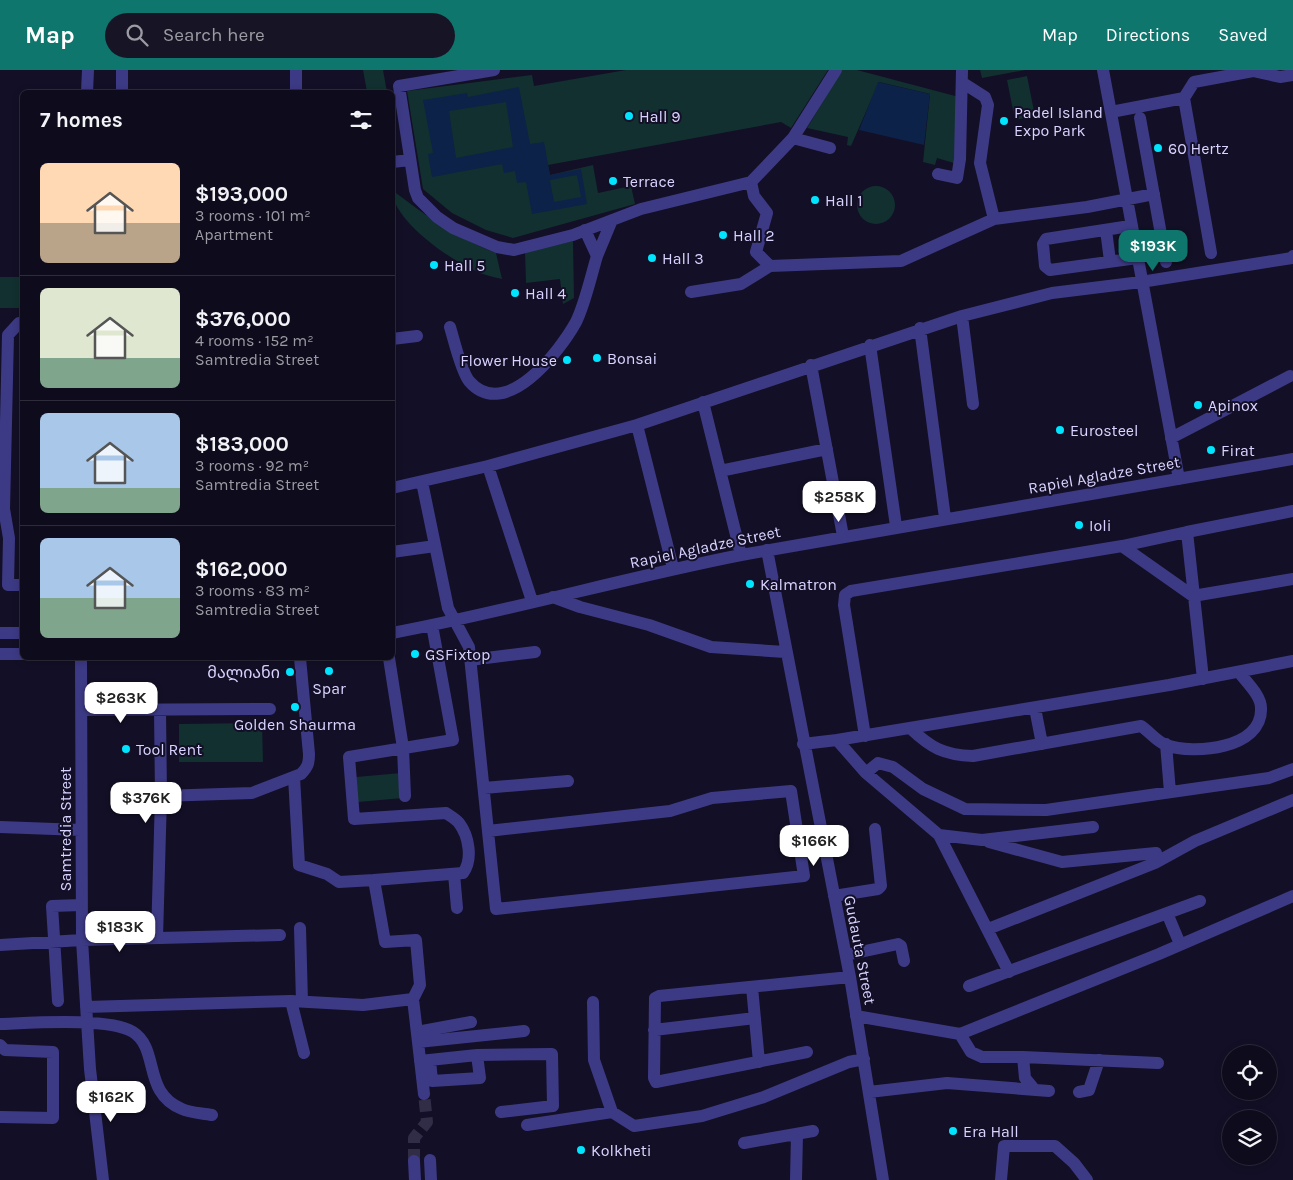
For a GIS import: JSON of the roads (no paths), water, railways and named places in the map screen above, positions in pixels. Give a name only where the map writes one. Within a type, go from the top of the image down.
[{"type":"street","points":[[87,90],[88,70]]},
{"type":"street","points":[[122,70],[122,90]]},
{"type":"street","points":[[296,70],[296,90]]},
{"type":"street","points":[[494,70],[399,86],[410,160],[418,198],[437,217],[481,241],[497,247],[514,250],[585,230],[651,206],[751,182],[793,138],[836,70]]},
{"type":"street","points":[[938,174],[957,178],[960,159],[962,70]]},
{"type":"street","points":[[1103,70],[1130,226],[1179,479]]},
{"type":"street","points":[[1212,253],[1184,98],[1194,82],[1253,71],[1280,77],[1293,75]]},
{"type":"street","points":[[963,83],[976,89],[985,97],[988,105],[980,163],[994,219]]},
{"type":"street","points":[[1110,112],[1184,98]]},
{"type":"street","points":[[1140,118],[1166,262]]},
{"type":"street","points":[[793,138],[830,148]]},
{"type":"street","points":[[395,162],[410,160]]},
{"type":"street","points":[[751,182],[754,196],[767,213],[756,252],[770,266]]},
{"type":"street","points":[[692,292],[741,284],[770,266],[901,261],[994,219],[1087,207],[1154,194]]},
{"type":"street","points":[[450,327],[468,380],[480,391],[488,393],[508,392],[531,379],[546,364],[576,321],[597,256],[612,220]]},
{"type":"street","points":[[1130,226],[1046,239],[1043,244],[1046,266],[1050,270],[1136,258]]},
{"type":"street","points":[[585,230],[597,256]]},
{"type":"street","points":[[1106,230],[1110,261]]},
{"type":"street","points":[[395,487],[488,466],[637,425],[920,328],[962,316],[1052,293],[1141,282],[1292,258],[1293,256]]},
{"type":"street","points":[[962,316],[973,404]]},
{"type":"street","points":[[20,323],[8,335],[4,510],[9,538],[8,585],[20,585]]},
{"type":"street","points":[[920,328],[945,518]]},
{"type":"street","points":[[395,339],[417,336]]},
{"type":"street","points":[[870,345],[896,526]]},
{"type":"street","points":[[811,365],[843,536]]},
{"type":"street","points":[[1171,438],[1290,376]]},
{"type":"street","points":[[704,402],[740,555]]},
{"type":"street","points":[[637,425],[673,568]]},
{"type":"street","points":[[720,470],[827,450]]},
{"type":"street","name":"Rapiel Agladze Street","points":[[395,632],[673,568],[740,555],[896,526],[1293,459]]},
{"type":"street","points":[[488,466],[532,601]]},
{"type":"street","points":[[422,482],[448,608],[469,647],[496,909],[804,876],[791,791],[712,798],[670,811],[488,831]]},
{"type":"street","points":[[865,736],[844,605],[845,595],[851,591],[1122,546],[1293,511]]},
{"type":"street","points":[[1187,532],[1203,679]]},
{"type":"street","points":[[395,552],[435,546]]},
{"type":"street","points":[[1122,546],[1193,596],[1293,579]]},
{"type":"street","name":"Gudauta Street","points":[[767,550],[803,744],[846,954],[883,1180]]},
{"type":"street","points":[[553,597],[580,607],[649,625],[711,647],[786,652]]},
{"type":"street","points":[[294,777],[299,865],[327,874],[339,882],[463,873],[467,868],[468,843],[459,823],[446,813],[354,819],[349,757],[453,740],[432,625]]},
{"type":"street","points":[[0,633],[20,633]]},
{"type":"street","points":[[470,660],[535,652]]},
{"type":"street","points":[[0,654],[20,654]]},
{"type":"street","name":"Samtredia Street","points":[[81,660],[82,940],[86,1022],[103,1180]]},
{"type":"street","points":[[161,796],[252,793],[301,774],[309,765],[300,660]]},
{"type":"street","points":[[389,660],[403,748],[405,796]]},
{"type":"street","points":[[803,744],[865,736],[1035,708],[1203,679],[1293,661]]},
{"type":"street","points":[[910,728],[928,745],[952,756],[973,756],[1141,726],[1154,738],[1166,744],[1194,748],[1233,744],[1246,738],[1260,719],[1261,708],[1259,698],[1239,672]]},
{"type":"street","points":[[1035,708],[1042,744]]},
{"type":"street","points":[[82,710],[270,709]]},
{"type":"street","points":[[157,938],[161,796],[160,710]]},
{"type":"street","points":[[837,740],[866,773],[939,835],[1009,972]]},
{"type":"street","points":[[1166,744],[1170,792]]},
{"type":"street","points":[[866,773],[878,763],[893,768],[923,789],[965,809],[1046,810],[1269,778],[1293,769]]},
{"type":"street","points":[[484,788],[568,781]]},
{"type":"street","points":[[988,929],[1155,863],[1195,841],[1293,800]]},
{"type":"street","points":[[0,826],[81,830]]},
{"type":"street","points":[[982,840],[1093,826]]},
{"type":"street","points":[[834,896],[878,889],[881,886],[875,829]]},
{"type":"street","points":[[939,835],[982,840],[1062,862],[1156,853]]},
{"type":"street","points":[[454,874],[457,908]]},
{"type":"street","points":[[374,880],[385,942],[416,940],[420,985],[413,998],[418,1037],[432,1081],[480,1078],[477,1055]]},
{"type":"street","points":[[856,1016],[960,1034],[1293,896]]},
{"type":"street","points":[[969,986],[1200,901]]},
{"type":"street","points":[[58,1001],[52,906],[82,905]]},
{"type":"street","points":[[1167,913],[1180,944]]},
{"type":"street","points":[[300,928],[296,1002],[304,1053]]},
{"type":"street","points":[[0,945],[82,940],[280,935]]},
{"type":"street","points":[[846,954],[898,944],[901,946],[904,961]]},
{"type":"street","points":[[807,1052],[656,1082],[654,1078],[654,1002],[657,996],[850,977]]},
{"type":"street","points":[[752,987],[759,1062]]},
{"type":"street","points":[[86,1007],[296,1002],[363,1005],[413,998]]},
{"type":"street","points":[[592,1002],[594,1060],[612,1112],[634,1126],[702,1116],[764,1098],[849,1062],[864,1059]]},
{"type":"street","points":[[654,1030],[755,1018]]},
{"type":"street","points":[[0,1024],[86,1022],[132,1031],[146,1046],[152,1077],[165,1099],[182,1109],[212,1115]]},
{"type":"street","points":[[418,1037],[471,1022]]},
{"type":"street","points":[[418,1037],[524,1031]]},
{"type":"street","points":[[960,1034],[972,1052],[977,1056],[1158,1063]]},
{"type":"street","points":[[0,1045],[5,1050],[53,1052],[54,1118],[0,1117]]},
{"type":"street","points":[[425,1060],[477,1055],[552,1054],[553,1106],[501,1112]]},
{"type":"street","points":[[1023,1057],[1025,1078],[1035,1090]]},
{"type":"street","points":[[424,1094],[425,1060]]},
{"type":"street","points":[[1079,1092],[1089,1090],[1093,1083],[1099,1060]]},
{"type":"street","points":[[869,1092],[947,1083],[1049,1091]]},
{"type":"street","points":[[527,1125],[612,1112]]},
{"type":"street","points":[[744,1143],[813,1131]]},
{"type":"street","points":[[796,1180],[797,1134]]},
{"type":"street","points":[[1001,1180],[1004,1146],[1036,1145],[1055,1146],[1074,1163],[1087,1180]]},
{"type":"street","points":[[430,1160],[431,1180]]},
{"type":"street","points":[[414,1161],[415,1180]]},
{"type":"water","points":[[878,82],[930,94],[924,145],[859,130]]},
{"type":"water","points":[[519,87],[530,144],[544,142],[550,175],[581,169],[587,204],[532,214],[526,182],[517,183],[515,171],[504,173],[502,164],[432,177],[428,154],[433,153],[423,100],[467,93],[468,97]],"holes":[[[506,102],[513,147],[456,158],[449,111]],[[577,175],[581,197],[554,202],[550,180]]]},
{"type":"tunnel","points":[[414,1161],[414,1138],[427,1122],[424,1094]]},
{"type":"place","name":"Hall 9","points":[[629,116]]},
{"type":"place","name":"Padel Island Expo Park","points":[[1004,121]]},
{"type":"place","name":"60 Hertz","points":[[1158,148]]},
{"type":"place","name":"Terrace","points":[[613,181]]},
{"type":"place","name":"Hall 1","points":[[815,200]]},
{"type":"place","name":"Hall 2","points":[[723,235]]},
{"type":"place","name":"Hall 3","points":[[652,258]]},
{"type":"place","name":"Hall 5","points":[[434,265]]},
{"type":"place","name":"Hall 4","points":[[515,293]]},
{"type":"place","name":"Bonsai","points":[[597,358]]},
{"type":"place","name":"Flower House","points":[[567,360]]},
{"type":"place","name":"Apinox","points":[[1198,405]]},
{"type":"place","name":"Eurosteel","points":[[1060,430]]},
{"type":"place","name":"Firat","points":[[1211,450]]},
{"type":"place","name":"Ioli","points":[[1079,525]]},
{"type":"place","name":"Kalmatron","points":[[750,584]]},
{"type":"place","name":"GSFixtop","points":[[415,654]]},
{"type":"place","name":"Spar","points":[[329,671]]},
{"type":"place","name":"მალიანი","points":[[290,672]]},
{"type":"place","name":"Golden Shaurma","points":[[295,707]]},
{"type":"place","name":"Tool Rent","points":[[126,749]]},
{"type":"place","name":"Era Hall","points":[[953,1131]]},
{"type":"place","name":"Kolkheti","points":[[581,1150]]}]
